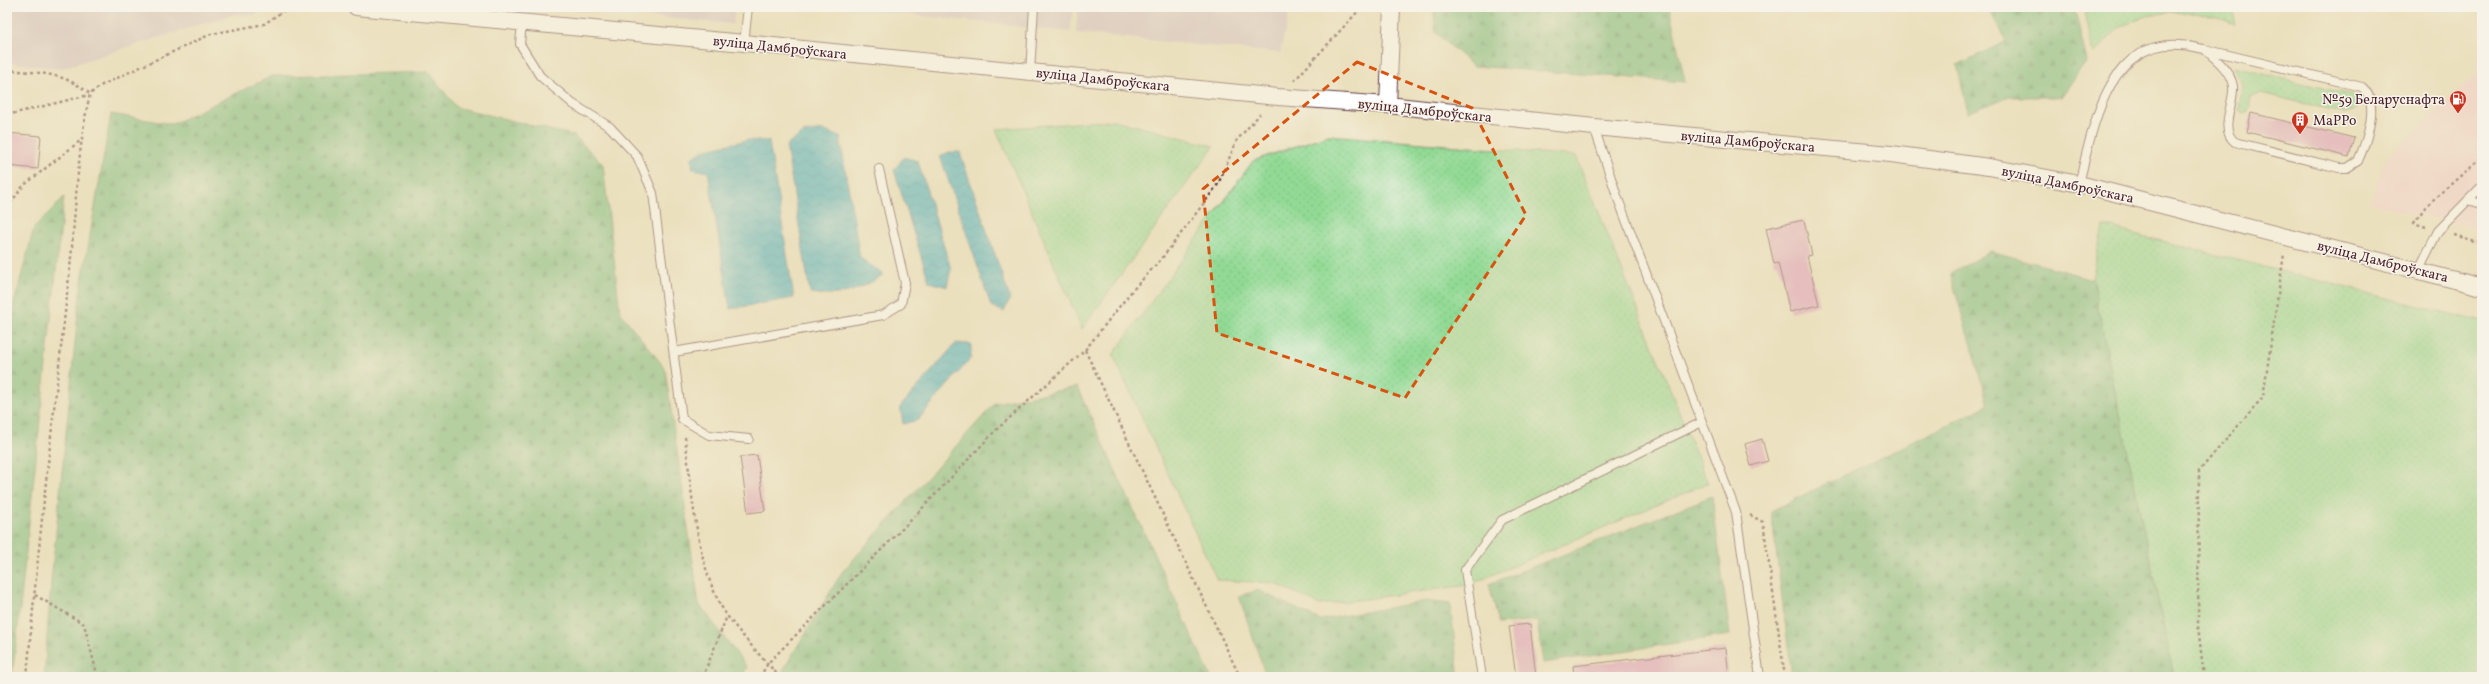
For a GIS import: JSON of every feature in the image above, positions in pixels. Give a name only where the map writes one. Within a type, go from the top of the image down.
[{"type":"street","name":"вуліца Дамброўскага","points":[[356,7],[744,43],[1278,97],[1388,105],[1594,127],[1891,154],[1989,167],[2079,184],[2419,269],[2482,287]]},
{"type":"street","points":[[1388,105],[1392,7]]},
{"type":"lane","points":[[744,43],[748,7]]},
{"type":"lane","points":[[1030,72],[1034,7]]},
{"type":"lane","points":[[522,22],[520,44],[540,76],[573,104],[610,127],[637,156],[653,193],[682,419],[709,435],[749,439]]},
{"type":"lane","points":[[2079,184],[2101,105],[2111,84],[2122,68],[2136,57],[2159,47],[2180,45],[2204,49],[2362,86],[2368,93],[2371,109],[2358,162],[2347,168],[2339,168],[2235,142],[2229,135],[2227,123],[2233,100],[2232,85],[2228,72],[2218,60],[2204,49]]},
{"type":"lane","points":[[1594,127],[1617,196],[1736,512],[1760,677]]},
{"type":"lane","points":[[674,352],[883,315],[901,304],[905,283],[879,169]]},
{"type":"lane","points":[[2419,269],[2438,231],[2482,186]]},
{"type":"lane","points":[[2468,200],[2482,204]]},
{"type":"lane","points":[[1482,677],[1465,570],[1502,520],[1702,422]]},
{"type":"path","points":[[7,115],[90,94],[102,85],[211,34],[264,24],[289,7]]},
{"type":"path","points":[[760,677],[768,664],[914,517],[994,431],[1085,350],[1131,292],[1163,257],[1218,184],[1237,140],[1362,7]]},
{"type":"path","points":[[7,70],[58,76],[76,83],[90,94]]},
{"type":"path","points":[[27,677],[72,254],[81,140],[90,94]]},
{"type":"path","points":[[7,208],[23,186],[81,140]]},
{"type":"path","points":[[2204,677],[2198,626],[2199,471],[2263,397],[2287,236]]},
{"type":"path","points":[[1085,350],[1240,677]]},
{"type":"path","points":[[682,419],[702,554],[710,583],[728,616],[780,677]]},
{"type":"path","points":[[1736,512],[1752,515],[1763,522],[1785,677]]},
{"type":"path","points":[[35,595],[84,624],[97,674],[100,677]]},
{"type":"path","points":[[695,677],[704,674],[728,616]]},
{"type":"highlighted area","points":[[1357,62],[1472,108],[1526,215],[1405,398],[1217,333],[1203,189]]},
{"type":"shaded area","points":[[7,7],[271,7],[255,15],[234,14],[59,69],[7,62]]},
{"type":"shaded area","points":[[537,7],[735,7],[733,24]]},
{"type":"shaded area","points":[[839,7],[1073,7],[1070,32]]},
{"type":"shaded area","points":[[1078,7],[1291,7],[1280,53],[1076,33]]},
{"type":"shaded area","name":"№59 Беларуснафта","points":[[2482,68],[2482,230],[2370,203],[2386,159]]},
{"type":"green space","points":[[1433,7],[1669,7],[1685,82],[1473,66],[1436,33]]},
{"type":"green space","points":[[1987,7],[2074,7],[2087,61],[2061,97],[2007,97],[1968,113],[1957,65],[2007,41]]},
{"type":"green space","points":[[2084,7],[2232,7],[2236,24],[2197,12],[2152,14],[2118,28],[2094,54]]},
{"type":"green space","points":[[2233,67],[2361,97],[2360,101],[2356,109],[2351,112],[2344,113],[2261,93],[2251,98],[2248,112],[2244,113],[2239,110],[2242,87]]},
{"type":"green space","points":[[429,72],[456,107],[575,136],[603,164],[620,312],[665,368],[699,604],[747,667],[742,677],[44,677],[51,582],[80,293],[111,114],[172,124],[272,76]]},
{"type":"green space","points":[[1114,120],[1214,146],[1082,329],[996,129]]},
{"type":"green space","points":[[1328,135],[1576,156],[1708,483],[1469,585],[1320,605],[1274,583],[1217,580],[1113,355],[1253,161]]},
{"type":"green space","points":[[64,197],[17,636],[12,677],[7,677],[7,330],[34,228]]},
{"type":"green space","points":[[2103,226],[2482,322],[2482,677],[2174,677],[2092,279]]},
{"type":"green space","points":[[1991,251],[2092,279],[2174,677],[1792,677],[1771,511],[1988,405],[1950,273]]},
{"type":"green space","points":[[1077,387],[1211,677],[779,677],[842,572],[995,403]]},
{"type":"green space","points":[[1712,496],[1730,635],[1543,663],[1537,620],[1499,624],[1489,584]]},
{"type":"green space","points":[[1258,590],[1320,620],[1426,601],[1450,604],[1459,677],[1266,677],[1239,596]]},
{"type":"water","points":[[823,130],[840,137],[860,258],[884,274],[858,289],[830,295],[810,293],[786,146],[803,133]]},
{"type":"water","points":[[747,140],[769,141],[794,298],[730,309],[708,172],[693,169],[691,158],[706,149]]},
{"type":"water","points":[[949,152],[960,152],[1010,298],[1004,312],[991,306],[940,156]]},
{"type":"water","points":[[904,157],[918,161],[951,269],[947,287],[929,282],[894,170]]},
{"type":"water","points":[[956,343],[971,344],[971,358],[918,420],[903,424],[900,407]]},
{"type":"building","name":"МаРРо","points":[[2251,113],[2354,138],[2349,157],[2247,132]]},
{"type":"building","points":[[7,133],[41,136],[38,169],[7,166]]},
{"type":"building","points":[[1804,220],[1812,255],[1807,256],[1819,305],[1790,312],[1778,263],[1774,264],[1766,228]]},
{"type":"building","points":[[1762,439],[1768,461],[1751,466],[1745,444]]},
{"type":"building","points":[[757,455],[765,511],[748,513],[740,457]]},
{"type":"building","points":[[1530,624],[1536,677],[1516,677],[1509,626]]},
{"type":"building","points":[[1726,648],[1729,677],[1574,677],[1573,666]]},
{"type":"place","name":"№59 Беларуснафта","points":[[2458,114]]},
{"type":"place","name":"МаРРо","points":[[2300,135]]}]
